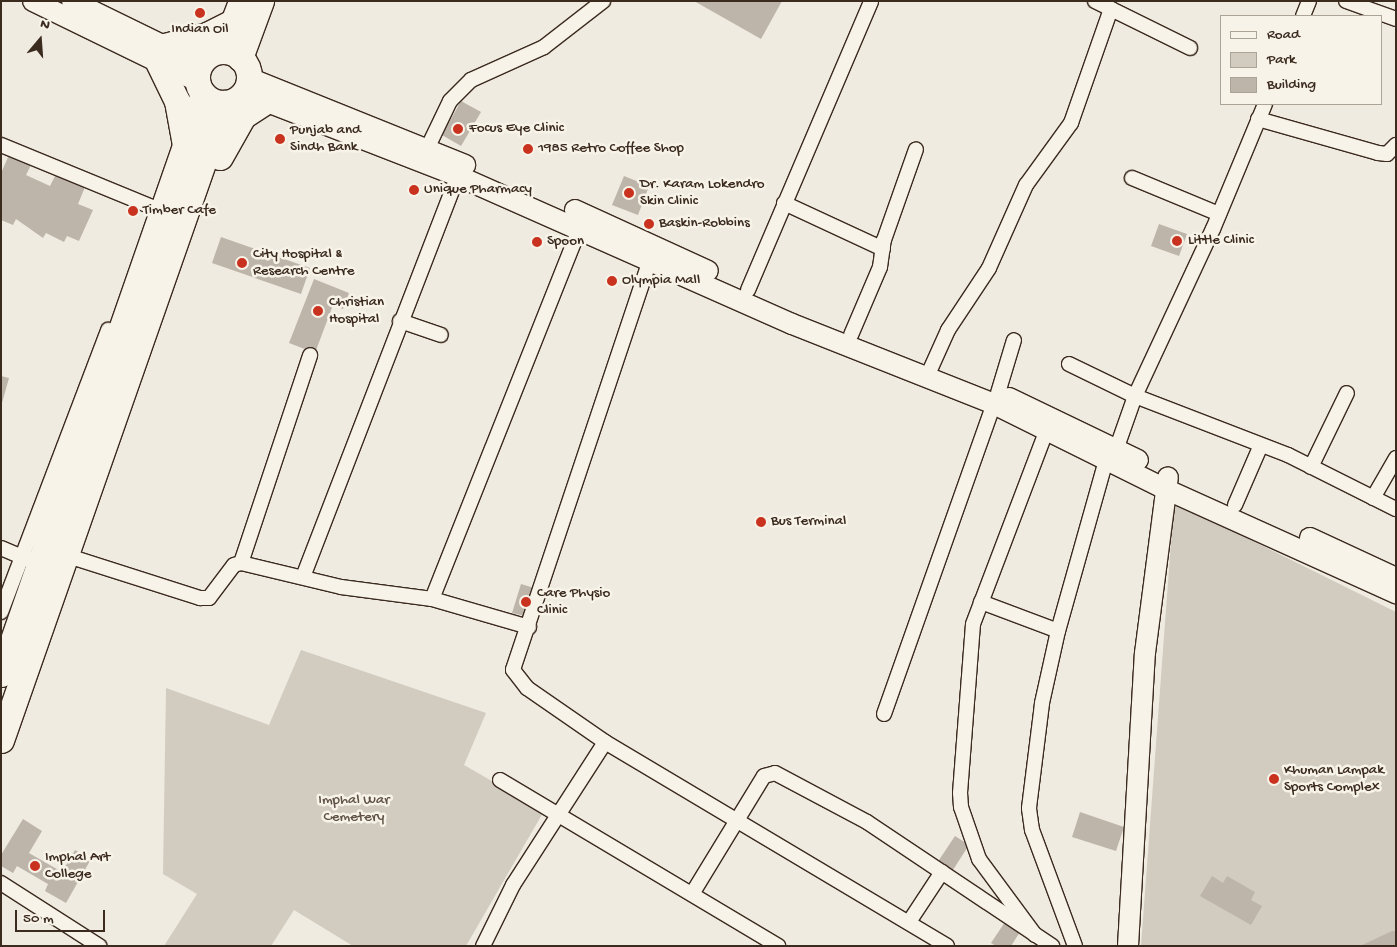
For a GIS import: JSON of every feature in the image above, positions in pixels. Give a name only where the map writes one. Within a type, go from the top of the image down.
[{"type":"highway","points":[[1,674],[31,560],[167,213],[261,1]]},
{"type":"highway","points":[[185,147],[176,101],[161,54],[207,35],[237,12]]},
{"type":"highway","points":[[1,740],[65,555],[185,147],[227,80],[237,12]]},
{"type":"highway","points":[[167,213],[206,186],[235,126],[250,109],[227,80]]},
{"type":"main road","points":[[33,1],[458,176],[650,260],[748,290],[851,335],[929,374]]},
{"type":"main road","points":[[72,1],[161,54]]},
{"type":"main road","points":[[227,80],[427,149],[710,279],[929,374],[996,399],[1396,594]]},
{"type":"main road","points":[[996,399],[1046,432],[1111,455]]},
{"type":"main road","points":[[1167,482],[1235,505],[1396,578]]},
{"type":"main road","points":[[1128,946],[1145,653],[1167,482]]},
{"type":"street","points":[[748,290],[871,1]]},
{"type":"street","points":[[1095,1],[1190,48]]},
{"type":"street","points":[[1303,15],[1309,1]]},
{"type":"street","points":[[1346,1],[1396,19]]},
{"type":"street","points":[[427,149],[450,101],[471,80],[544,47],[595,3]]},
{"type":"street","points":[[929,374],[948,330],[989,268],[1026,185],[1071,123],[1111,9]]},
{"type":"street","points":[[1076,946],[1032,830],[1029,808],[1042,703],[1058,631],[1111,455],[1135,396],[1219,214],[1265,105]]},
{"type":"street","points":[[1258,119],[1378,153],[1387,154],[1396,145]]},
{"type":"street","points":[[1,145],[167,213]]},
{"type":"street","points":[[851,335],[880,266],[883,249],[916,149]]},
{"type":"street","points":[[303,577],[400,321],[458,176]]},
{"type":"street","points":[[1132,178],[1219,214]]},
{"type":"street","points":[[784,203],[883,249]]},
{"type":"street","points":[[432,598],[580,228]]},
{"type":"street","points":[[650,260],[529,627],[515,657],[513,670],[517,679],[605,742],[740,819],[909,922],[933,942],[947,946]]},
{"type":"street","points":[[400,321],[441,335]]},
{"type":"street","points":[[884,714],[996,399],[1014,340]]},
{"type":"street","points":[[241,563],[310,355]]},
{"type":"street","points":[[1069,364],[1135,396],[1261,445],[1311,467],[1396,510]]},
{"type":"street","points":[[1311,467],[1347,393]]},
{"type":"street","points":[[1035,935],[988,876],[960,807],[969,650],[981,602],[1046,432]]},
{"type":"street","points":[[1235,505],[1261,445]]},
{"type":"street","points":[[1372,498],[1396,458]]},
{"type":"street","points":[[1,548],[31,560],[1,612]]},
{"type":"street","points":[[65,555],[200,598],[209,598],[234,565],[241,563],[341,587],[432,598],[529,627]]},
{"type":"street","points":[[981,602],[1058,631]]},
{"type":"street","points":[[483,946],[513,885],[605,742]]},
{"type":"street","points":[[692,894],[740,819],[764,776],[775,773],[867,822],[1052,946]]},
{"type":"street","points":[[500,780],[560,812],[778,946]]},
{"type":"street","points":[[909,922],[942,872]]},
{"type":"street","points":[[1,883],[99,946]]},
{"type":"green space","name":"Khuman Lampak Sports Complex","points":[[1174,502],[1396,612],[1396,946],[1141,946]]},
{"type":"green space","name":"Imphal War Cemetery","points":[[301,650],[486,713],[464,765],[544,811],[466,946],[353,946],[294,910],[271,946],[164,946],[197,894],[163,874],[166,688],[269,725]]},
{"type":"building","points":[[694,1],[782,1],[761,39]]},
{"type":"building","points":[[461,101],[481,112],[461,146],[442,135]]},
{"type":"building","points":[[9,155],[31,165],[26,175],[50,186],[56,174],[85,187],[78,204],[93,210],[79,241],[67,236],[64,242],[46,233],[43,238],[16,219],[13,225],[1,220],[1,173]]},
{"type":"building","points":[[624,176],[649,186],[638,215],[612,205]]},
{"type":"building","points":[[1159,224],[1187,234],[1179,256],[1151,246]]},
{"type":"building","points":[[221,237],[310,268],[301,294],[212,263]]},
{"type":"building","points":[[314,279],[349,293],[343,309],[333,305],[315,353],[289,343]]},
{"type":"building","points":[[1,376],[9,378],[2,403],[1,403]]},
{"type":"building","points":[[521,584],[541,590],[530,617],[512,613]]},
{"type":"building","points":[[1080,812],[1124,827],[1116,851],[1072,837]]},
{"type":"building","points":[[23,819],[42,831],[29,853],[62,872],[75,850],[91,859],[66,903],[45,891],[48,884],[17,866],[13,873],[1,866],[1,855]]},
{"type":"building","points":[[955,836],[969,845],[951,873],[937,863]]},
{"type":"building","points":[[1212,876],[1223,883],[1227,876],[1255,892],[1251,900],[1262,906],[1251,925],[1200,896]]},
{"type":"building","points":[[1005,922],[1020,932],[1011,946],[996,946],[991,943]]},
{"type":"building","points":[[1392,931],[1396,931],[1396,946],[1360,946]]},
{"type":"place","name":"Indian Oil","points":[[200,13]]},
{"type":"place","name":"Focus Eye Clinic","points":[[458,129]]},
{"type":"place","name":"Punjab and Sindh Bank","points":[[280,139]]},
{"type":"place","name":"1985 Retro Coffee Shop","points":[[528,149]]},
{"type":"place","name":"Unique Pharmacy","points":[[414,190]]},
{"type":"place","name":"Dr. Karam Lokendro Skin Clinic","points":[[629,193]]},
{"type":"place","name":"Timber Cafe","points":[[133,211]]},
{"type":"place","name":"Baskin-Robbins","points":[[649,224]]},
{"type":"place","name":"Little Clinic","points":[[1177,241]]},
{"type":"place","name":"Spoon","points":[[537,242]]},
{"type":"place","name":"City Hospital & Research Centre","points":[[242,263]]},
{"type":"place","name":"Olympia Mall","points":[[612,281]]},
{"type":"place","name":"Christian Hospital","points":[[318,311]]},
{"type":"place","name":"Bus Terminal","points":[[761,522]]},
{"type":"place","name":"Care Physio Clinic","points":[[526,602]]},
{"type":"place","name":"Khuman Lampak Sports Complex","points":[[1274,779]]},
{"type":"place","name":"Imphal Art College","points":[[35,866]]}]
